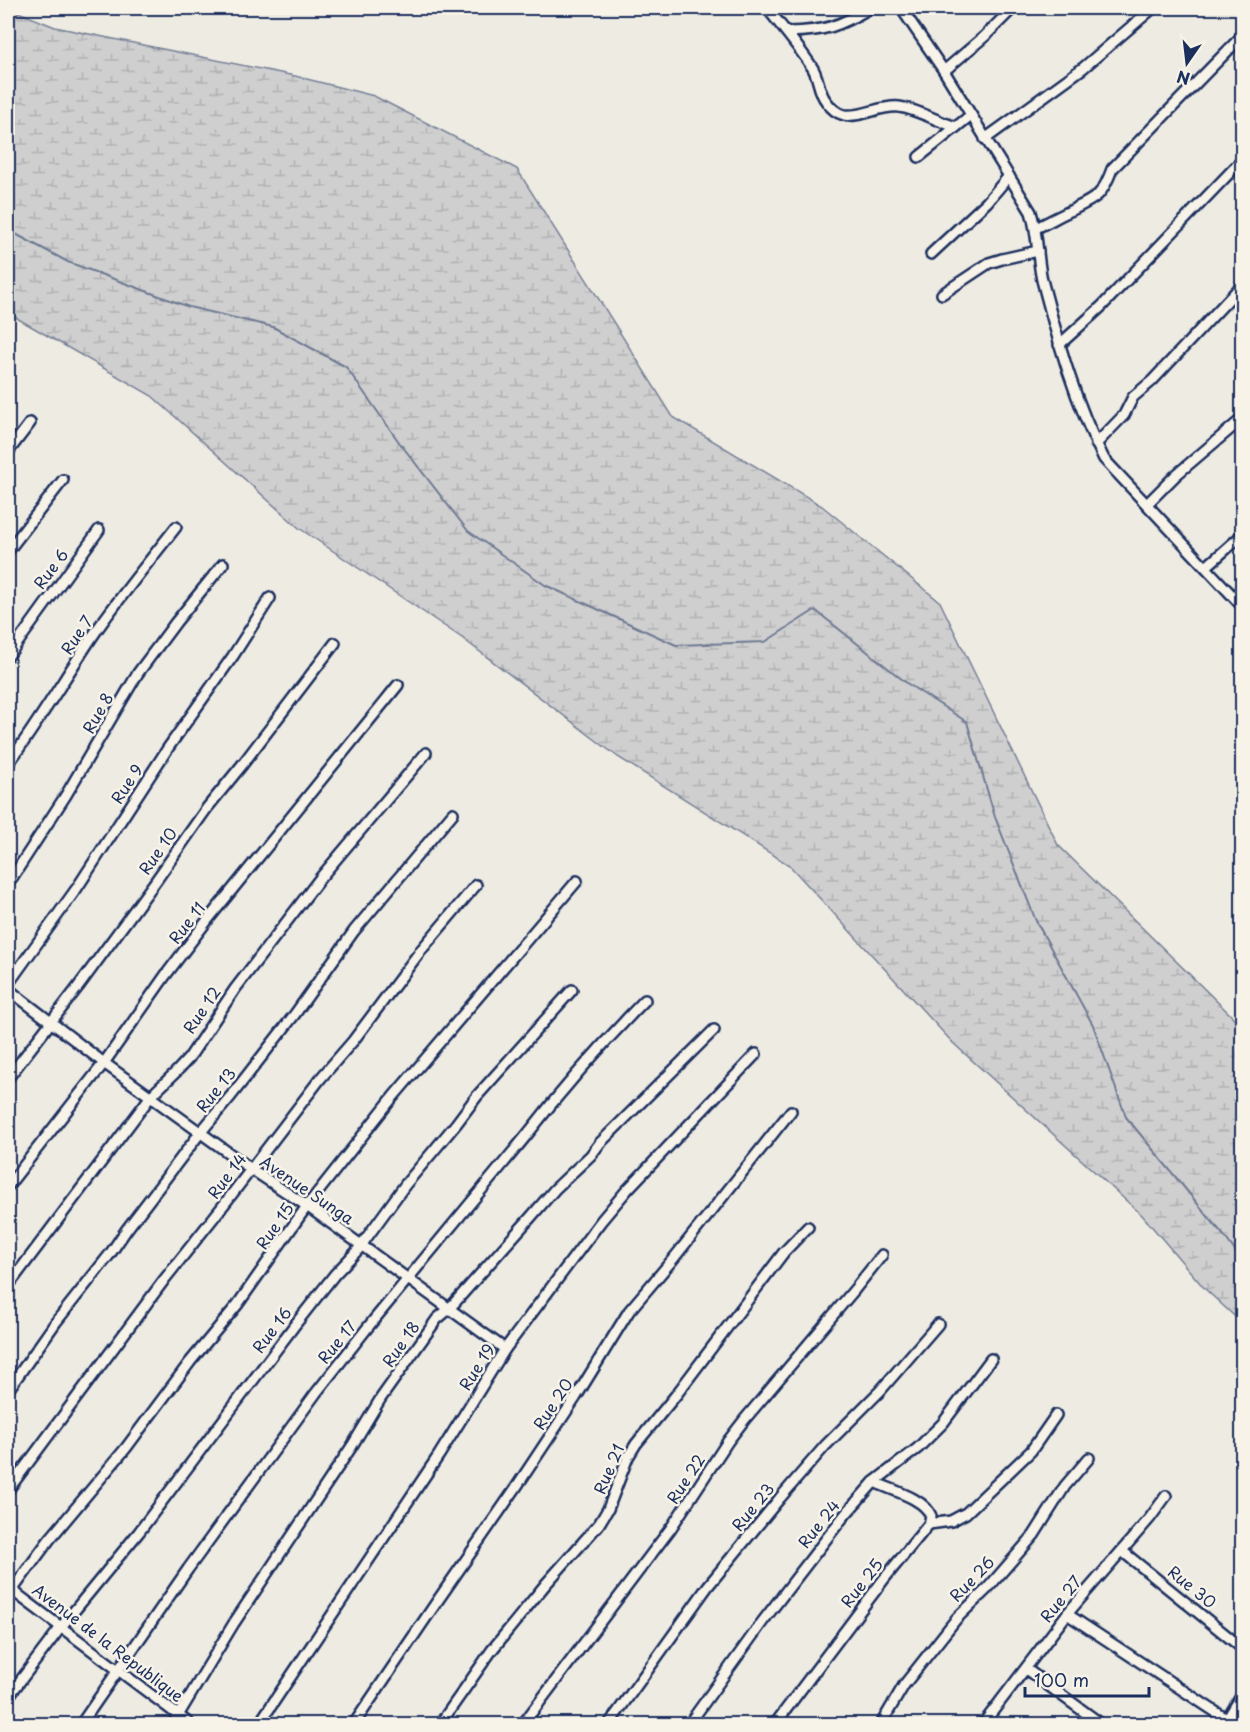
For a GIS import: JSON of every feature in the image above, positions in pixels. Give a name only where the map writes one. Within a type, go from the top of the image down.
[{"type":"street","points":[[767,8],[788,32],[813,68],[822,94],[835,110],[845,115],[854,115],[883,107],[901,107],[956,127]]},
{"type":"street","points":[[788,32],[812,32],[830,28],[857,11],[870,8]]},
{"type":"street","points":[[901,8],[944,71],[1031,212],[1036,228],[1042,279],[1059,345],[1096,444],[1104,459],[1242,606]]},
{"type":"street","points":[[944,71],[1014,8]]},
{"type":"street","points":[[985,139],[1083,68],[1153,8]]},
{"type":"street","points":[[1036,228],[1098,196],[1107,183],[1112,169],[1242,36]]},
{"type":"street","points":[[919,157],[971,115]]},
{"type":"street","points":[[1059,345],[1101,308],[1242,160]]},
{"type":"street","points":[[931,254],[987,202],[1009,176]]},
{"type":"street","points":[[942,294],[989,263],[1038,251]]},
{"type":"street","points":[[1096,444],[1124,415],[1132,397],[1152,381],[1242,285]]},
{"type":"street","points":[[1147,504],[1176,475],[1242,419]]},
{"type":"street","points":[[8,452],[30,423]]},
{"type":"street","points":[[8,551],[63,480]]},
{"type":"street","name":"Rue 7","points":[[8,764],[92,637],[176,527]]},
{"type":"street","name":"Rue 6","points":[[8,656],[99,530]]},
{"type":"street","points":[[1206,567],[1242,535]]},
{"type":"street","name":"Rue 8","points":[[8,884],[66,795],[138,673],[222,564]]},
{"type":"street","name":"Rue 9","points":[[8,984],[77,888],[168,748],[270,598]]},
{"type":"street","name":"Rue 10","points":[[8,1078],[52,1022],[207,808],[335,643]]},
{"type":"street","name":"Rue 11","points":[[8,1186],[104,1063],[206,922],[398,685]]},
{"type":"street","name":"Rue 12","points":[[8,1286],[151,1096],[189,1058],[235,989],[321,877],[426,753]]},
{"type":"street","name":"Rue 13","points":[[8,1390],[56,1322],[200,1133],[295,1014],[354,931],[453,813]]},
{"type":"street","name":"Rue 15","points":[[9,1590],[126,1448],[190,1362],[238,1304],[307,1206],[393,1097],[577,881]]},
{"type":"street","name":"Rue 14","points":[[8,1490],[164,1280],[320,1079],[353,1041],[422,949],[476,885]]},
{"type":"street","name":"Avenue Sunga","points":[[8,989],[104,1063],[251,1170],[361,1244],[505,1349]]},
{"type":"street","name":"Rue 16","points":[[8,1696],[61,1626],[133,1540],[294,1326],[361,1244],[405,1185],[477,1096],[572,990]]},
{"type":"street","name":"Rue 17","points":[[81,1725],[212,1535],[316,1393],[594,1053],[645,1000]]},
{"type":"street","name":"Rue 18","points":[[173,1725],[234,1623],[352,1446],[381,1398],[437,1319],[449,1309],[555,1189],[714,1030]]},
{"type":"street","name":"Rue 19","points":[[259,1725],[433,1465],[505,1349],[607,1213],[756,1054]]},
{"type":"street","name":"Rue 20","points":[[354,1725],[515,1490],[629,1311],[791,1111]]},
{"type":"street","name":"Rue 21","points":[[440,1725],[492,1650],[599,1524],[608,1509],[628,1457],[636,1444],[784,1252],[808,1227]]},
{"type":"street","name":"Rue 22","points":[[523,1725],[671,1528],[728,1441],[882,1255]]},
{"type":"street","name":"Rue 23","points":[[609,1725],[708,1586],[780,1498],[825,1446],[880,1391],[938,1324]]},
{"type":"street","name":"Rue 24","points":[[689,1725],[844,1516],[873,1482],[897,1466],[943,1423],[991,1359]]},
{"type":"street","points":[[873,1482],[922,1503],[931,1516],[929,1524],[951,1521],[966,1514],[1031,1451],[1056,1415]]},
{"type":"street","name":"Rue 26","points":[[881,1725],[904,1685],[957,1618],[988,1588],[1034,1535],[1065,1486],[1089,1458]]},
{"type":"street","name":"Rue 27","points":[[984,1724],[1067,1614],[1166,1496]]},
{"type":"street","name":"Rue 25","points":[[775,1725],[884,1579],[929,1524]]},
{"type":"street","name":"Rue 30","points":[[1122,1551],[1242,1648]]},
{"type":"street","name":"Avenue de la Republique","points":[[9,1590],[61,1626],[190,1725]]},
{"type":"street","points":[[1067,1614],[1229,1723],[1242,1695]]},
{"type":"street","points":[[1026,1669],[1101,1725]]},
{"type":"green space","points":[[8,8],[55,27],[295,76],[374,96],[517,169],[673,417],[822,506],[940,602],[1058,845],[1242,1026],[1242,1323],[1205,1289],[1142,1215],[953,1043],[789,865],[618,757],[462,638],[299,528],[152,396],[8,313]]},
{"type":"waterway","points":[[8,230],[68,262],[189,307],[273,327],[346,367],[399,442],[468,531],[545,585],[676,645],[765,642],[815,610],[908,684],[967,722],[995,817],[1036,921],[1093,1025],[1126,1117],[1225,1237],[1242,1261]]}]
